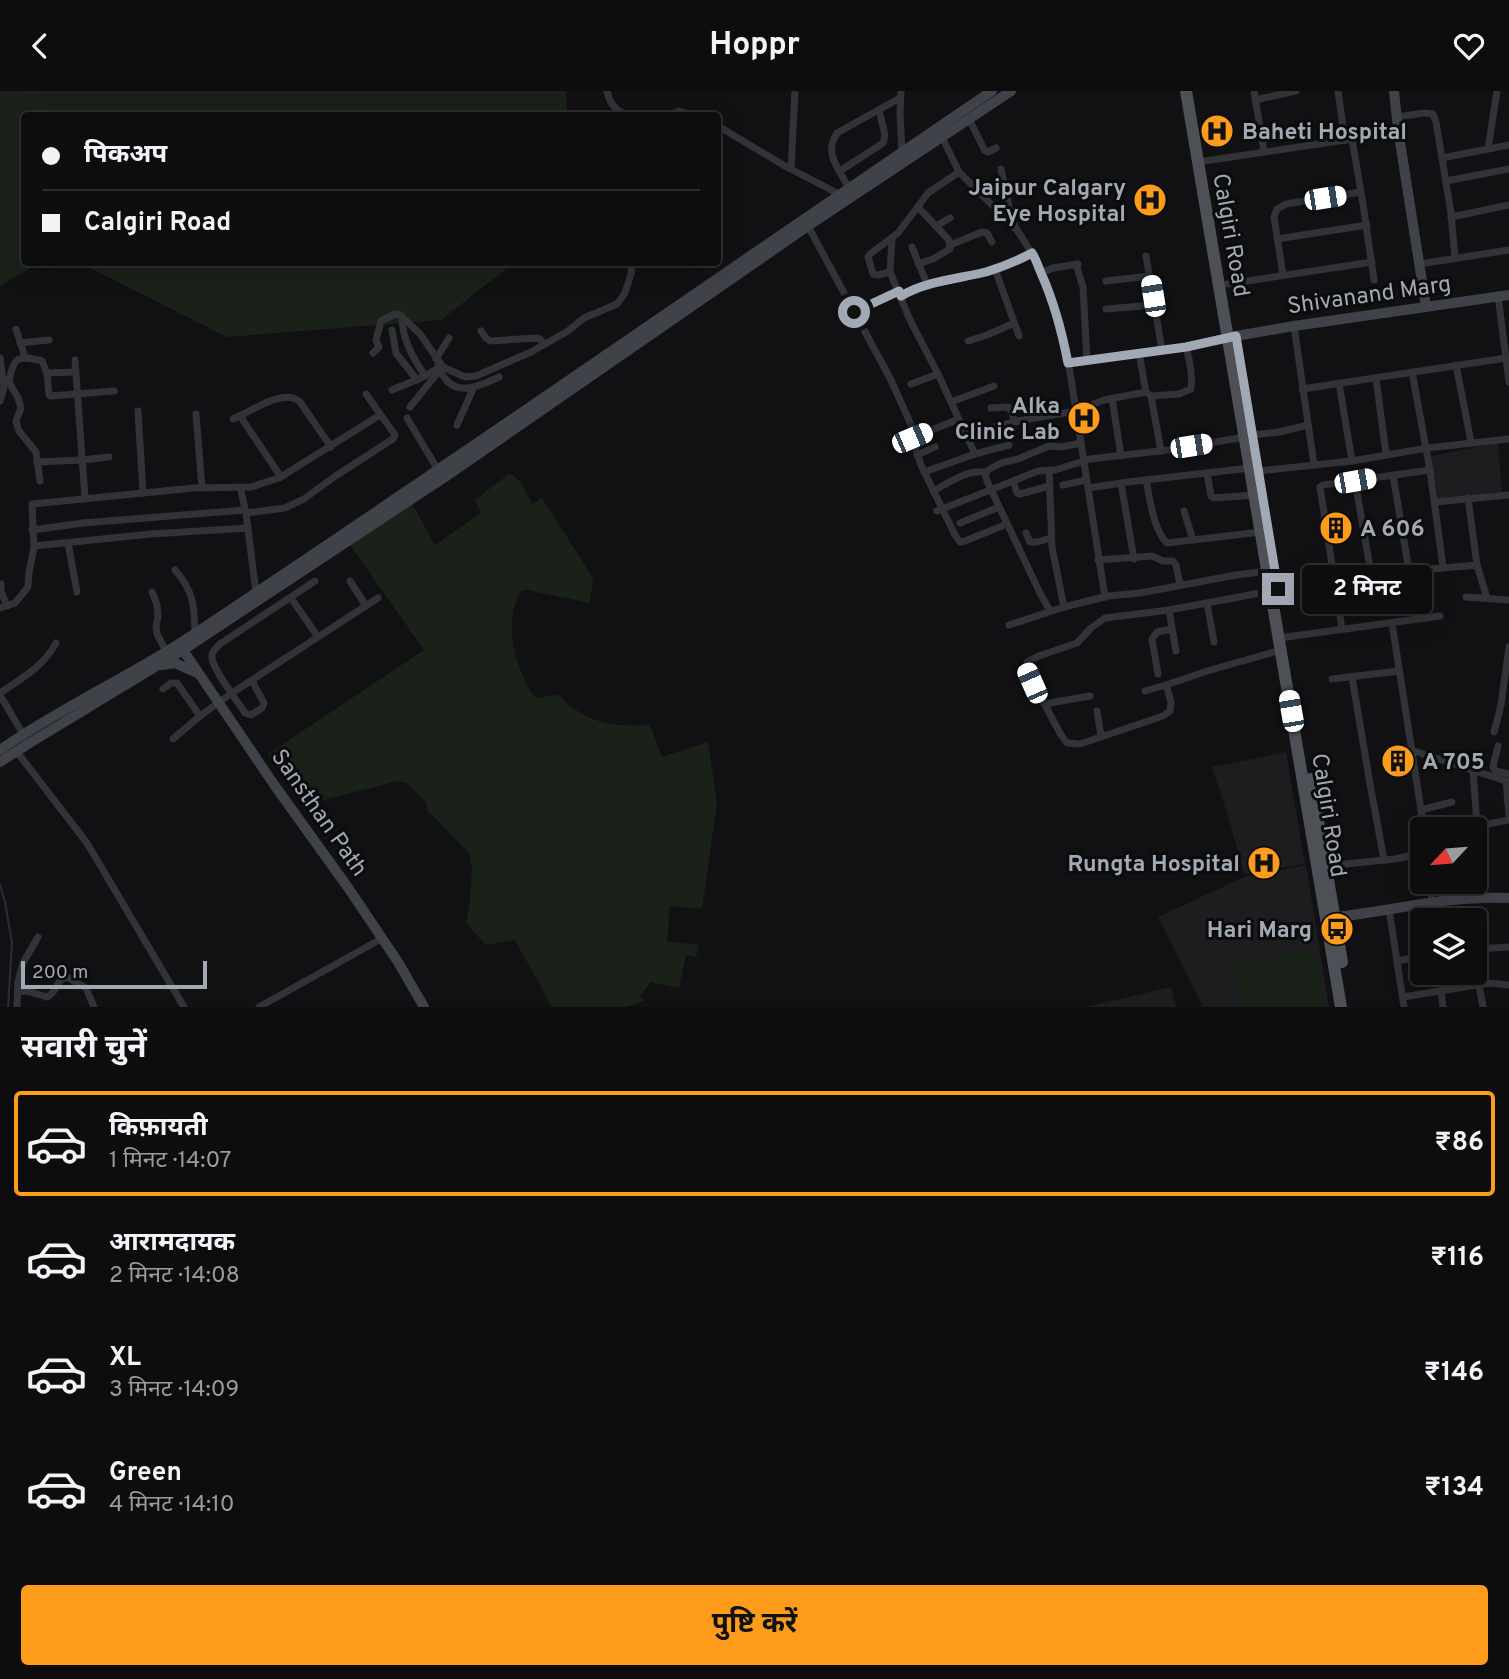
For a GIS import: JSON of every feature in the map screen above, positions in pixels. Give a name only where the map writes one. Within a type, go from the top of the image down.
[{"type":"main road","points":[[0,762],[159,666],[199,635],[500,441],[773,246],[839,194],[992,91]]},
{"type":"main road","points":[[199,674],[199,635],[256,593],[773,246],[808,226],[1011,91]]},
{"type":"main road","name":"Calgiri Road","points":[[1186,91],[1227,284],[1232,337]]},
{"type":"main road","name":"Calgiri Road","points":[[1195,91],[1202,161],[1282,642],[1330,918],[1349,1007]]},
{"type":"main road","points":[[1394,91],[1426,307]]},
{"type":"main road","name":"Shivanand Marg","points":[[1232,337],[1503,295]]},
{"type":"main road","name":"Calgiri Road","points":[[1255,469],[1255,495],[1271,591],[1326,866],[1341,1007]]},
{"type":"main road","points":[[0,750],[166,651],[181,647]]},
{"type":"main road","name":"Sansthan Path","points":[[181,647],[398,962],[424,1007]]},
{"type":"main road","points":[[159,666],[175,663],[199,674]]},
{"type":"main road","points":[[1330,918],[1432,902],[1468,898],[1509,898]]},
{"type":"street","points":[[607,91],[615,109],[620,112]]},
{"type":"street","points":[[791,169],[795,91]]},
{"type":"street","points":[[1264,151],[1254,95],[1296,91]]},
{"type":"street","points":[[1338,91],[1361,192],[1374,280]]},
{"type":"street","points":[[1488,149],[1497,91]]},
{"type":"street","points":[[901,94],[902,152]]},
{"type":"street","points":[[849,188],[830,151],[832,140],[837,133],[879,110],[901,94]]},
{"type":"street","points":[[840,171],[883,142],[885,135],[879,110]]},
{"type":"street","points":[[1397,117],[1424,113],[1433,114],[1437,121],[1455,258]]},
{"type":"street","points":[[969,119],[985,151],[996,148]]},
{"type":"street","points":[[721,129],[839,194]]},
{"type":"street","points":[[1202,161],[1348,140],[1398,129]]},
{"type":"street","points":[[942,137],[959,172],[1017,230],[1048,286],[1060,323],[1068,363],[1105,597]]},
{"type":"street","points":[[1442,158],[1509,145]]},
{"type":"street","points":[[1001,169],[1017,230]]},
{"type":"street","points":[[1446,181],[1509,169]]},
{"type":"street","points":[[890,272],[873,274],[868,257],[902,229],[928,193],[959,172]]},
{"type":"street","points":[[1283,275],[1274,217],[1277,209],[1286,204],[1361,192]]},
{"type":"street","points":[[1451,217],[1509,205]]},
{"type":"street","points":[[918,207],[949,240],[950,245],[950,249],[944,253],[918,264]]},
{"type":"street","points":[[936,226],[950,218]]},
{"type":"street","points":[[1277,239],[1367,225]]},
{"type":"street","points":[[808,226],[891,380],[912,427],[912,438],[939,510],[960,542],[1007,524]]},
{"type":"street","points":[[950,245],[982,232],[987,233],[992,242]]},
{"type":"street","points":[[892,239],[890,272],[910,320],[975,454]]},
{"type":"street","points":[[912,247],[928,284]]},
{"type":"street","points":[[1419,264],[1509,250]]},
{"type":"street","points":[[854,312],[914,288],[1009,265],[1032,253]]},
{"type":"street","points":[[1146,256],[1162,350]]},
{"type":"street","points":[[1227,284],[1372,262]]},
{"type":"street","points":[[1041,273],[1078,264],[1083,287],[1087,361]]},
{"type":"street","points":[[438,364],[457,375],[476,376],[531,352],[568,331],[584,318],[617,303],[625,293],[632,266]]},
{"type":"street","points":[[995,269],[1019,336]]},
{"type":"street","points":[[1106,281],[1150,276]]},
{"type":"street","points":[[1503,295],[1509,381]]},
{"type":"street","points":[[1106,309],[1154,305]]},
{"type":"street","points":[[373,353],[379,347],[376,340],[381,321],[395,314],[420,334],[454,386],[472,389],[499,377]]},
{"type":"street","points":[[402,317],[411,352],[425,376]]},
{"type":"street","points":[[968,341],[1014,323]]},
{"type":"street","points":[[1294,326],[1314,465]]},
{"type":"street","points":[[16,329],[25,357]]},
{"type":"street","points":[[392,330],[396,353],[416,380]]},
{"type":"street","points":[[481,331],[490,341],[537,338],[544,344]]},
{"type":"street","points":[[1068,363],[1186,347],[1232,337]]},
{"type":"street","points":[[410,407],[438,364],[449,338]]},
{"type":"street","points":[[20,343],[49,340]]},
{"type":"street","points":[[968,436],[1014,422],[1076,411],[1112,398],[1179,394],[1191,389],[1191,366],[1186,347]]},
{"type":"street","points":[[1139,353],[1161,451]]},
{"type":"street","points":[[0,401],[11,367],[17,359],[25,357],[43,361],[49,395],[114,391]]},
{"type":"street","points":[[0,358],[4,386],[18,398],[21,408],[16,421],[19,431],[36,452],[40,481]]},
{"type":"street","points":[[1303,389],[1506,358]]},
{"type":"street","points":[[75,360],[85,498]]},
{"type":"street","points":[[392,390],[425,376],[438,364]]},
{"type":"street","points":[[1457,365],[1471,442]]},
{"type":"street","points":[[47,373],[75,372]]},
{"type":"street","points":[[1412,372],[1427,448],[1443,567]]},
{"type":"street","points":[[911,384],[938,374]]},
{"type":"street","points":[[1376,378],[1386,454]]},
{"type":"street","points":[[1339,383],[1352,461]]},
{"type":"street","points":[[951,402],[994,386]]},
{"type":"street","points":[[457,425],[472,389]]},
{"type":"street","points":[[32,530],[83,523],[285,509],[304,499],[395,435],[366,394]]},
{"type":"street","points":[[281,477],[237,418],[272,401],[291,396],[300,402],[331,447]]},
{"type":"street","points":[[1112,398],[1121,456]]},
{"type":"street","points":[[991,408],[1008,407],[1014,422]]},
{"type":"street","points":[[138,411],[143,493]]},
{"type":"street","points":[[196,414],[202,488]]},
{"type":"street","points":[[1,584],[3,607],[15,603],[28,587],[34,546],[32,504],[202,488],[251,487],[281,477],[380,415]]},
{"type":"street","points":[[408,418],[439,470]]},
{"type":"street","points":[[912,438],[959,419]]},
{"type":"street","points":[[939,510],[1038,471],[1084,461],[1161,451],[1308,425]]},
{"type":"street","points":[[1063,485],[1121,483],[1314,465],[1509,439]]},
{"type":"street","points":[[986,473],[1002,463],[1049,446],[1061,447],[1081,443]]},
{"type":"street","points":[[924,472],[1009,445]]},
{"type":"street","points":[[918,455],[935,447]]},
{"type":"street","points":[[37,462],[108,457]]},
{"type":"street","points":[[933,491],[968,473],[977,470],[986,473]]},
{"type":"street","points":[[1049,470],[1051,538],[1064,607]]},
{"type":"street","points":[[1342,629],[1320,487],[1430,470]]},
{"type":"street","points":[[986,473],[990,489],[1050,611]]},
{"type":"street","points":[[1207,473],[1214,498],[1255,495]]},
{"type":"street","points":[[1393,475],[1409,571]]},
{"type":"street","points":[[1146,480],[1154,518],[1161,538],[1167,543],[1261,532]]},
{"type":"street","points":[[1013,481],[1020,494],[1050,486]]},
{"type":"street","points":[[1355,481],[1372,579]]},
{"type":"street","points":[[1121,483],[1134,559]]},
{"type":"street","points":[[240,487],[256,593]]},
{"type":"street","points":[[1435,502],[1509,495]]},
{"type":"street","points":[[1468,498],[1477,565],[1487,599]]},
{"type":"street","points":[[960,523],[999,507]]},
{"type":"street","points":[[1184,511],[1193,540]]},
{"type":"street","points":[[34,546],[151,534],[248,528]]},
{"type":"street","points":[[1026,533],[1033,542],[1051,538]]},
{"type":"street","points":[[68,543],[77,592]]},
{"type":"street","points":[[1098,560],[1152,557],[1173,561],[1180,585]]},
{"type":"street","points":[[1336,585],[1409,571],[1477,565]]},
{"type":"street","points":[[176,570],[192,596],[199,635]]},
{"type":"street","points":[[1009,625],[1105,597],[1268,571]]},
{"type":"street","points":[[252,681],[264,703],[262,708],[251,715],[245,713],[216,669],[211,657],[213,652],[220,644],[315,581]]},
{"type":"street","points":[[350,581],[366,606]]},
{"type":"street","points":[[152,591],[157,605],[157,634],[166,651]]},
{"type":"street","points":[[1166,685],[1171,702],[1170,711],[1163,716],[1080,744],[1067,743],[1026,669],[1027,661],[1077,643],[1105,618],[1169,610],[1271,591]]},
{"type":"street","points":[[1466,597],[1509,600]]},
{"type":"street","points":[[291,598],[318,637]]},
{"type":"street","points":[[173,739],[232,693],[378,598]]},
{"type":"street","points":[[1207,603],[1214,642]]},
{"type":"street","points":[[1169,610],[1176,651]]},
{"type":"street","points":[[1145,691],[1282,642],[1342,629],[1440,616]]},
{"type":"street","points":[[1392,623],[1422,817]]},
{"type":"street","points":[[1158,674],[1152,639],[1157,632],[1172,629]]},
{"type":"street","points":[[23,734],[0,694],[49,657],[56,643]]},
{"type":"street","points":[[1494,732],[1505,706],[1509,647]]},
{"type":"street","points":[[1332,679],[1399,671]]},
{"type":"street","points":[[1352,677],[1384,860]]},
{"type":"street","points":[[163,689],[171,683],[177,683],[200,716]]},
{"type":"street","points":[[1044,704],[1090,696]]},
{"type":"street","points":[[1097,711],[1101,736]]},
{"type":"street","points":[[1498,746],[1493,767],[1508,779]]},
{"type":"street","points":[[1410,750],[1508,779]]},
{"type":"street","points":[[16,752],[87,843],[184,1007]]},
{"type":"street","points":[[1473,769],[1476,817]]},
{"type":"street","points":[[1508,779],[1509,815]]},
{"type":"street","points":[[1421,810],[1452,802]]},
{"type":"street","points":[[1488,824],[1509,820]]},
{"type":"street","points":[[1326,866],[1410,855]]},
{"type":"street","points":[[1431,894],[1432,902]]},
{"type":"street","points":[[1468,894],[1468,898]]},
{"type":"street","points":[[1389,909],[1404,1007]]},
{"type":"street","points":[[17,1007],[23,963],[38,937]]},
{"type":"street","points":[[259,1007],[381,939]]},
{"type":"street","points":[[1487,948],[1509,947]]},
{"type":"street","points":[[1397,961],[1410,958]]},
{"type":"street","points":[[18,992],[27,991],[47,997],[52,994],[60,980],[68,977],[86,988],[94,1007]]},
{"type":"street","points":[[1487,983],[1509,985]]},
{"type":"street","points":[[1403,997],[1479,985],[1483,1007]]},
{"type":"street","points":[[1441,991],[1443,1007]]},
{"type":"shaded area","points":[[0,91],[566,91],[567,112],[21,112],[21,266],[34,266],[0,286]]},
{"type":"shaded area","points":[[86,266],[510,266],[441,320],[227,337]]},
{"type":"shaded area","points":[[1498,443],[1502,492],[1439,501],[1431,456]]},
{"type":"shaded area","points":[[510,473],[521,482],[532,504],[542,498],[593,578],[590,603],[521,591],[513,613],[512,636],[520,670],[533,695],[539,698],[560,696],[572,708],[606,723],[650,725],[662,757],[708,742],[717,803],[702,909],[670,906],[667,941],[699,945],[696,957],[686,955],[679,988],[651,982],[640,996],[643,1001],[627,1007],[552,1007],[515,940],[485,945],[466,922],[472,868],[469,853],[428,811],[425,801],[406,783],[398,781],[304,805],[268,754],[424,650],[350,545],[412,504],[435,545],[481,513],[475,500]]},
{"type":"shaded area","points":[[1286,752],[1305,864],[1244,874],[1212,767]]},
{"type":"shaded area","points":[[1306,865],[1329,1007],[1203,1007],[1158,917],[1244,877]]},
{"type":"shaded area","points":[[1315,949],[1325,1007],[1241,1007],[1233,963]]},
{"type":"shaded area","points":[[1171,987],[1176,1007],[1085,1007]]},
{"type":"waterway","points":[[0,885],[12,943],[8,1007]]},
{"type":"place","name":"Baheti Hospital","points":[[1217,131]]},
{"type":"place","name":"Jaipur Calgary Eye Hospital","points":[[1150,200]]},
{"type":"place","name":"Alka Clinic Lab","points":[[1084,418]]},
{"type":"place","name":"A 606","points":[[1336,528]]},
{"type":"place","name":"A 705","points":[[1398,761]]},
{"type":"place","name":"Rungta Hospital","points":[[1264,863]]},
{"type":"place","name":"Hari Marg","points":[[1337,929]]},
{"type":"route","points":[[854,312],[899,291],[901,296],[930,283],[1009,265],[1032,253],[1054,304],[1068,363],[1186,347],[1236,336],[1278,589]]}]
